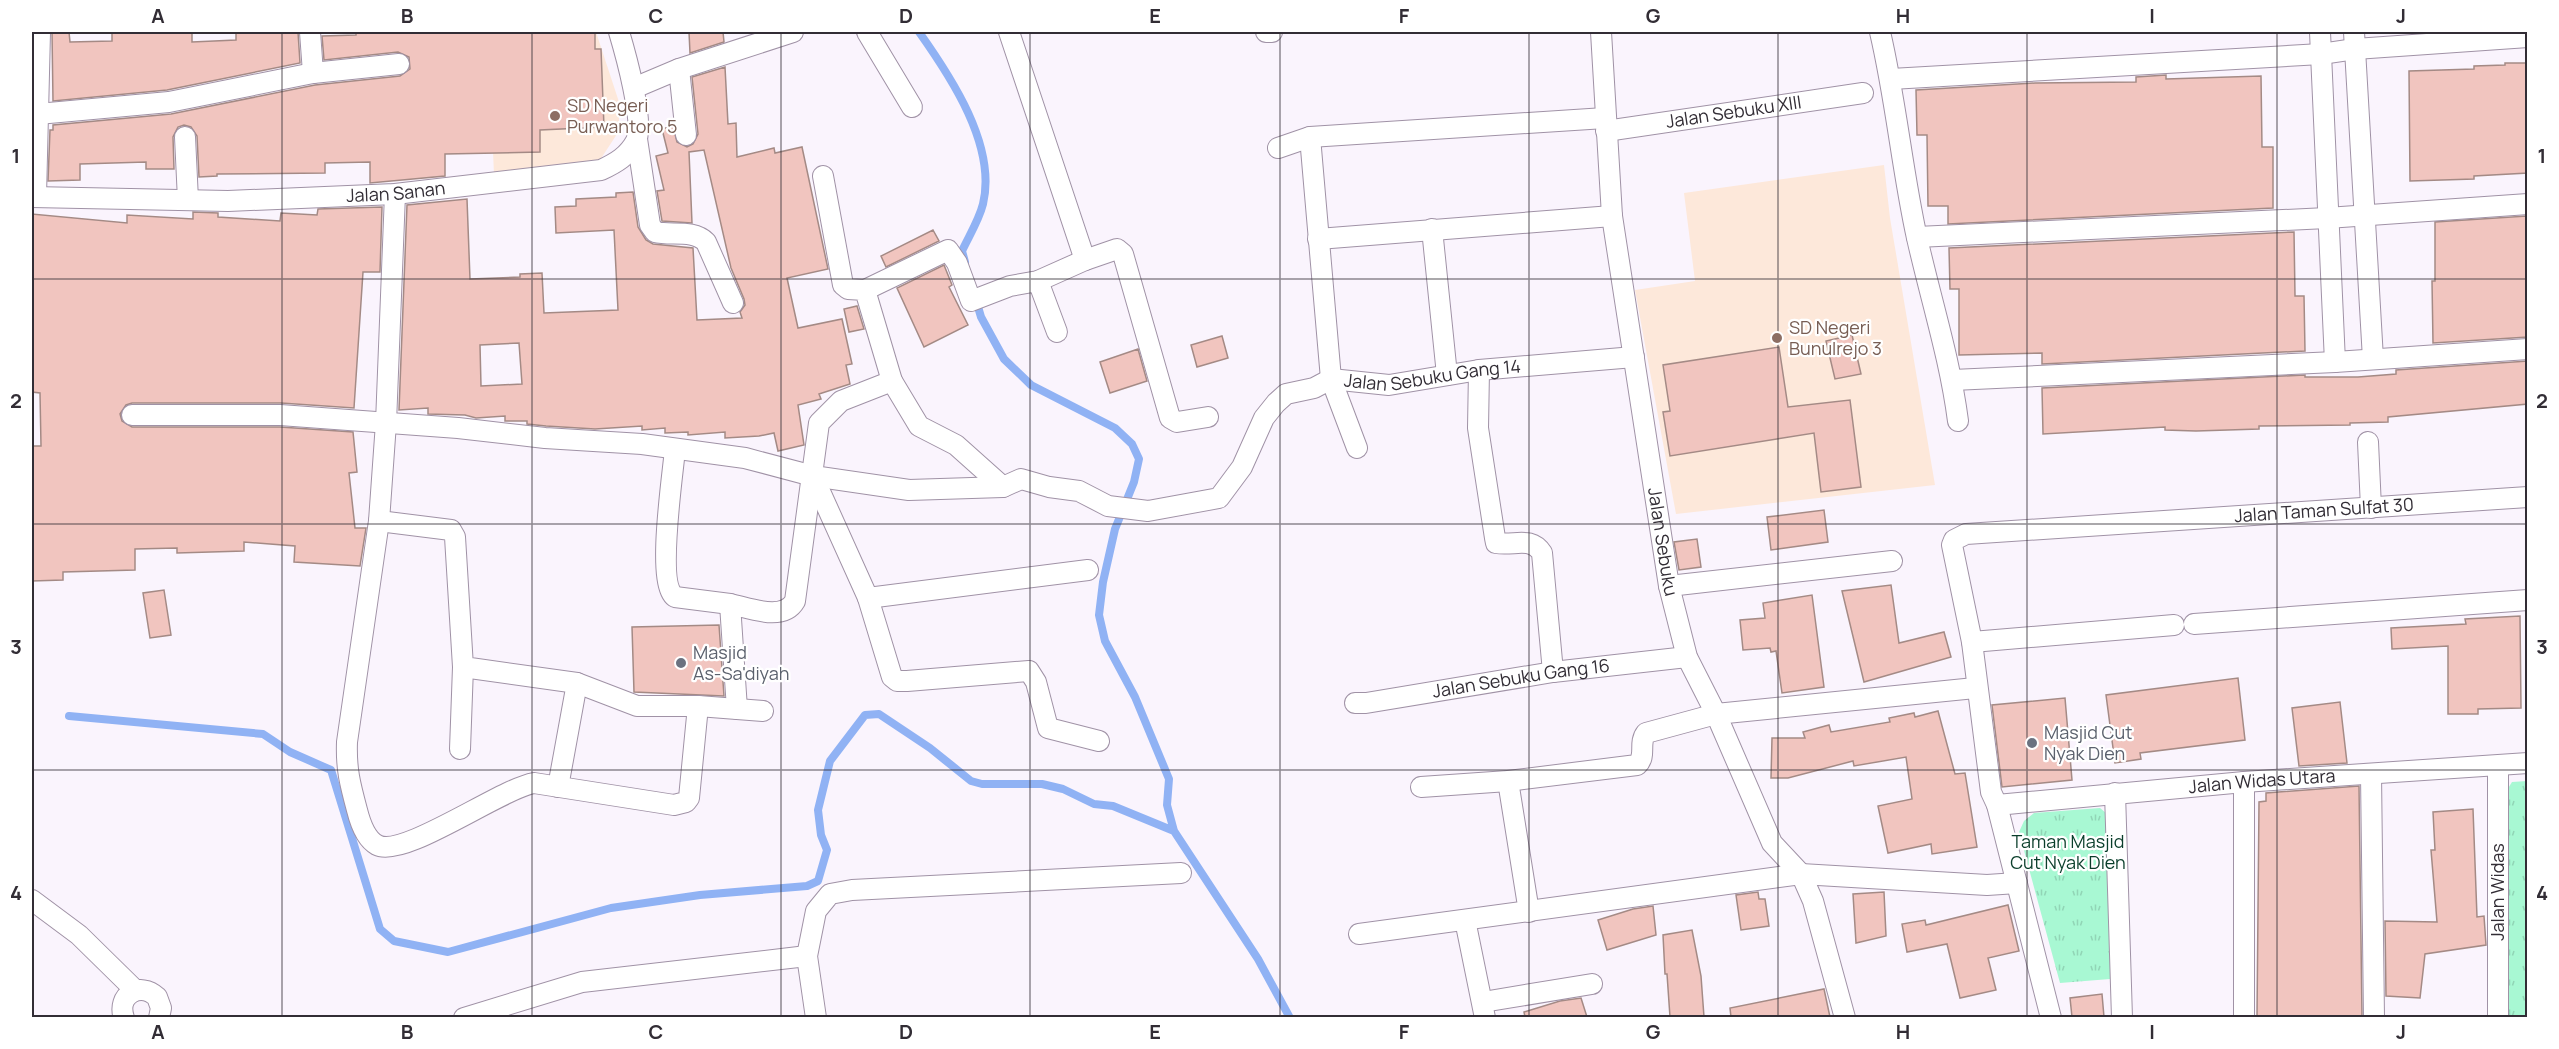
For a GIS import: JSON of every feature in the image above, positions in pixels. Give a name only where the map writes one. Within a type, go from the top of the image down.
[{"type":"street","points":[[34,197],[40,32]]},
{"type":"street","points":[[310,32],[313,73]]},
{"type":"street","points":[[619,32],[634,88],[637,139],[651,225],[655,232],[694,235],[702,238],[706,242],[733,303]]},
{"type":"street","points":[[634,88],[679,69],[793,32]]},
{"type":"street","points":[[867,32],[912,107]]},
{"type":"street","points":[[1009,32],[1085,260]]},
{"type":"street","points":[[1266,32],[1272,32]]},
{"type":"street","name":"Jalan Sebuku","points":[[1601,32],[1612,216],[1669,586],[1687,657],[1716,714],[1772,843],[1801,874],[1813,901],[1845,1017]]},
{"type":"street","points":[[1880,32],[1891,80],[1917,237],[1953,380],[1958,421]]},
{"type":"street","points":[[2320,32],[2335,363]]},
{"type":"street","points":[[1891,80],[2321,54],[2354,40],[2528,37]]},
{"type":"street","points":[[2354,40],[2373,359]]},
{"type":"street","points":[[38,114],[169,102],[313,73],[399,64]]},
{"type":"street","points":[[679,69],[686,135]]},
{"type":"street","name":"Jalan Sebuku XIII","points":[[1278,148],[1310,137],[1605,125],[1863,93]]},
{"type":"street","points":[[185,137],[188,200]]},
{"type":"street","points":[[1310,137],[1331,379],[1357,448]]},
{"type":"street","name":"Jalan Sanan","points":[[34,197],[228,201],[395,194],[601,170],[621,160],[637,139]]},
{"type":"street","points":[[823,176],[843,285],[848,289],[864,290],[948,250],[957,263],[970,301],[1010,286],[1038,281],[1085,260],[1117,249],[1123,254],[1170,418],[1177,422],[1208,417]]},
{"type":"street","points":[[395,194],[386,423],[379,521],[347,742],[346,772],[366,834],[375,844],[384,848],[405,844],[523,785],[534,783],[674,805],[686,802],[689,798],[698,706]]},
{"type":"street","points":[[1917,237],[2327,218],[2528,204]]},
{"type":"street","points":[[1318,239],[1612,216]]},
{"type":"street","points":[[1432,229],[1447,375]]},
{"type":"street","points":[[1038,281],[1057,332]]},
{"type":"street","points":[[864,290],[892,381],[919,426],[956,445],[1003,487]]},
{"type":"street","points":[[1953,380],[2335,363],[2528,349]]},
{"type":"street","name":"Jalan Sebuku Gang 14","points":[[132,415],[280,415],[642,444],[745,458],[813,476],[909,490],[1003,487],[1021,479],[1048,488],[1079,491],[1108,506],[1148,512],[1220,498],[1242,467],[1264,418],[1276,403],[1286,394],[1314,388],[1331,379],[1389,385],[1479,370],[1634,357]]},
{"type":"street","points":[[1479,370],[1478,428],[1496,543],[1531,543],[1537,545],[1542,553],[1553,672]]},
{"type":"street","points":[[675,449],[665,544],[668,586],[675,597],[783,613],[791,608],[795,601],[819,423],[840,401],[892,381]]},
{"type":"street","points":[[2368,442],[2371,508]]},
{"type":"street","points":[[813,476],[868,598],[888,671],[897,681],[1029,671],[1036,682],[1048,728],[1099,741]]},
{"type":"street","name":"Jalan Taman Sulfat 30","points":[[1972,642],[1952,545],[1954,540],[1966,534],[2528,497]]},
{"type":"street","points":[[379,521],[451,530],[453,533],[463,667],[460,749]]},
{"type":"street","points":[[1669,586],[1892,561]]},
{"type":"street","points":[[868,598],[1088,570]]},
{"type":"street","points":[[2051,1017],[1997,805],[1991,792],[1972,642],[2528,600]]},
{"type":"street","points":[[730,604],[737,709]]},
{"type":"street","name":"Jalan Sebuku Gang 16","points":[[1356,703],[1553,672],[1687,657]]},
{"type":"street","points":[[463,667],[577,683],[637,706],[698,706],[763,711]]},
{"type":"street","points":[[558,787],[577,683]]},
{"type":"street","points":[[1421,788],[1508,781],[1637,765],[1642,757],[1642,744],[1646,733],[1716,714],[1975,688]]},
{"type":"street","name":"Jalan Widas Utara","points":[[1997,805],[2244,782],[2528,763]]},
{"type":"street","name":"Jalan Widas","points":[[2498,766],[2498,1017]]},
{"type":"street","points":[[2371,774],[2373,1017]]},
{"type":"street","points":[[1508,781],[1529,912]]},
{"type":"street","points":[[2244,782],[2244,1017]]},
{"type":"street","points":[[2115,793],[2122,1017]]},
{"type":"street","points":[[816,1017],[807,956],[816,911],[830,894],[852,890],[1181,873]]},
{"type":"street","points":[[1359,934],[1801,874],[1987,885],[2017,883]]},
{"type":"street","points":[[32,900],[79,936],[135,990],[147,990],[157,996],[161,1008],[159,1017]]},
{"type":"street","points":[[1465,920],[1484,1010],[1592,984]]},
{"type":"street","points":[[464,1017],[495,1013],[582,982],[807,956]]},
{"type":"street","points":[[124,1017],[122,1003],[135,990]]},
{"type":"shaded area","name":"SD Negeri Purwantoro 5","points":[[488,32],[596,32],[619,102],[619,131],[600,160],[494,175]]},
{"type":"shaded area","name":"SD Negeri Bunulrejo 3","points":[[1884,165],[1890,218],[1935,485],[1676,514],[1635,290],[1695,281],[1684,193]]},
{"type":"green space","points":[[2527,781],[2527,1017],[2509,1017],[2507,790],[2512,782]]},
{"type":"green space","name":"Taman Masjid Cut Nyak Dien","points":[[2100,808],[2106,813],[2110,824],[2110,979],[2060,983],[2019,832],[2024,821],[2034,813]]},
{"type":"building","points":[[52,32],[69,32],[70,42],[112,41],[112,32],[192,32],[192,42],[236,40],[236,32],[298,32],[300,63],[167,90],[53,101]]},
{"type":"building","points":[[356,32],[595,32],[595,49],[601,49],[604,127],[540,130],[540,152],[445,154],[445,176],[370,183],[370,162],[325,163],[325,173],[217,174],[217,176],[199,177],[197,136],[191,127],[184,125],[178,127],[173,137],[174,169],[146,169],[146,162],[80,164],[80,180],[48,181],[50,130],[53,130],[53,125],[171,114],[315,85],[400,76],[410,69],[409,57],[398,52],[324,60],[322,36],[356,35]]},
{"type":"building","points":[[689,32],[723,32],[724,42],[690,53]]},
{"type":"building","points":[[2505,63],[2528,63],[2528,173],[2474,176],[2474,179],[2410,181],[2409,71],[2474,69],[2474,66],[2505,65]]},
{"type":"building","points":[[725,67],[728,124],[736,123],[737,157],[774,148],[775,153],[802,147],[828,269],[787,278],[798,328],[842,319],[852,364],[846,365],[850,384],[819,394],[821,399],[798,405],[804,445],[778,451],[774,433],[725,438],[725,432],[688,435],[688,432],[665,433],[665,428],[642,430],[642,426],[595,429],[546,426],[527,424],[527,421],[505,421],[505,416],[476,418],[465,415],[428,414],[428,408],[399,410],[407,205],[467,199],[470,279],[520,277],[520,274],[542,273],[544,313],[618,310],[614,230],[556,233],[555,207],[576,206],[576,199],[616,197],[616,193],[633,192],[638,227],[646,240],[653,244],[693,248],[697,320],[742,318],[740,312],[745,305],[744,299],[731,268],[704,150],[689,152],[692,223],[662,221],[657,191],[664,190],[656,156],[668,153],[662,129],[673,126],[677,142],[687,147],[693,144],[698,134],[692,77]],"holes":[[[519,343],[522,384],[481,386],[480,345]]]},
{"type":"building","points":[[2166,75],[2166,79],[2261,76],[2262,147],[2273,147],[2273,208],[1948,224],[1948,206],[1928,206],[1927,135],[1917,135],[1916,90],[2035,83],[2136,82],[2136,77]]},
{"type":"building","points":[[382,207],[380,272],[363,272],[354,408],[281,403],[132,403],[126,405],[120,414],[122,421],[132,427],[280,427],[353,432],[357,472],[349,473],[355,528],[366,528],[360,566],[294,562],[295,546],[244,542],[244,551],[177,553],[177,548],[135,549],[135,570],[63,572],[63,580],[32,581],[32,446],[41,446],[40,393],[32,392],[32,214],[127,223],[127,215],[193,219],[193,212],[218,213],[218,217],[280,221],[281,213],[317,215],[318,209]]},
{"type":"building","points":[[2527,216],[2528,337],[2433,343],[2432,281],[2435,281],[2435,222]]},
{"type":"building","points":[[933,230],[939,241],[886,267],[881,256]]},
{"type":"building","points":[[2294,232],[2295,296],[2304,296],[2305,351],[2042,364],[2042,353],[1959,355],[1959,289],[1950,289],[1949,248]]},
{"type":"building","points":[[944,265],[952,285],[949,287],[968,325],[924,347],[897,288]]},
{"type":"building","points":[[857,306],[864,329],[849,332],[844,309]]},
{"type":"building","points":[[1852,335],[1861,374],[1835,379],[1826,341]]},
{"type":"building","points":[[1222,336],[1228,358],[1197,367],[1191,345]]},
{"type":"building","points":[[1779,347],[1788,407],[1850,400],[1861,487],[1821,492],[1814,433],[1670,456],[1663,412],[1670,411],[1663,365]]},
{"type":"building","points":[[1138,349],[1147,381],[1110,393],[1100,362]]},
{"type":"building","points":[[2528,361],[2528,404],[2388,417],[2388,422],[2350,423],[2350,425],[2259,426],[2259,429],[2196,431],[2165,430],[2165,427],[2043,434],[2042,388],[2305,375],[2305,377],[2358,377],[2396,374],[2396,370]]},
{"type":"building","points":[[1824,510],[1828,542],[1771,550],[1767,517]]},
{"type":"building","points":[[1697,539],[1701,567],[1679,570],[1674,542]]},
{"type":"building","points":[[1891,585],[1899,643],[1944,632],[1951,657],[1864,682],[1842,591]]},
{"type":"building","points":[[164,590],[171,635],[150,638],[143,593]]},
{"type":"building","points":[[1812,595],[1824,687],[1782,693],[1776,651],[1771,652],[1770,648],[1743,650],[1740,620],[1765,618],[1763,603]]},
{"type":"building","points":[[2520,616],[2521,708],[2478,709],[2478,714],[2448,714],[2448,646],[2392,649],[2391,628],[2466,624],[2465,619]]},
{"type":"building","name":"Masjid As-Sa'diyah","points":[[719,625],[724,696],[634,692],[632,627]]},
{"type":"building","points":[[2238,678],[2245,740],[2140,753],[2141,759],[2115,763],[2106,695]]},
{"type":"building","name":"Masjid Cut Nyak Dien","points":[[2065,698],[2072,780],[2002,787],[1992,705]]},
{"type":"building","points":[[2340,702],[2347,763],[2299,766],[2292,708]]},
{"type":"building","points":[[1938,711],[1955,774],[1965,773],[1977,847],[1932,854],[1931,844],[1888,853],[1878,806],[1912,799],[1906,757],[1854,766],[1853,761],[1788,778],[1771,778],[1772,738],[1805,738],[1803,732],[1829,725],[1831,732],[1890,722],[1889,718],[1914,713],[1915,717]]},
{"type":"building","points":[[2359,786],[2362,1017],[2257,1017],[2259,802],[2266,801],[2266,793]]},
{"type":"building","points":[[2473,809],[2477,917],[2484,916],[2486,945],[2425,954],[2420,998],[2386,996],[2385,921],[2437,922],[2431,850],[2435,850],[2433,812]]},
{"type":"building","points":[[1758,892],[1759,899],[1765,899],[1769,926],[1741,930],[1736,895]]},
{"type":"building","points":[[1884,892],[1886,936],[1856,943],[1853,894]]},
{"type":"building","points":[[2008,905],[2019,951],[1988,958],[1996,990],[1960,998],[1947,944],[1907,952],[1902,924],[1925,920],[1926,925]]},
{"type":"building","points":[[1653,906],[1656,935],[1607,950],[1598,920],[1633,909]]},
{"type":"building","points":[[1692,930],[1701,976],[1704,1017],[1670,1017],[1663,935]]},
{"type":"building","points":[[1824,989],[1830,1017],[1731,1017],[1730,1008]]},
{"type":"building","points":[[2102,994],[2104,1017],[2072,1017],[2070,998]]},
{"type":"building","points":[[1581,998],[1587,1017],[1525,1017],[1524,1012],[1560,1001]]},
{"type":"waterway","points":[[919,32],[957,91],[977,136],[983,159],[986,182],[983,204],[962,251],[965,262]]},
{"type":"waterway","points":[[976,300],[981,317],[1004,359],[1031,385],[1115,428],[1132,444],[1139,459],[1134,482],[1115,529],[1103,582],[1099,615],[1105,641],[1135,697],[1169,779],[1167,805],[1174,831],[1258,959],[1290,1018]]},
{"type":"waterway","points":[[69,716],[263,734],[290,752],[331,770],[380,929],[394,941],[448,952],[611,908],[700,895],[807,886],[818,881],[827,850],[821,835],[818,810],[830,761],[865,715],[879,714],[930,748],[971,781],[982,784],[1042,784],[1063,789],[1094,804],[1113,806],[1174,831]]},
{"type":"place","name":"SD Negeri Purwantoro 5","points":[[555,116]]},
{"type":"place","name":"SD Negeri Bunulrejo 3","points":[[1777,338]]},
{"type":"place","name":"Masjid As-Sa'diyah","points":[[681,663]]},
{"type":"place","name":"Masjid Cut Nyak Dien","points":[[2032,743]]}]
